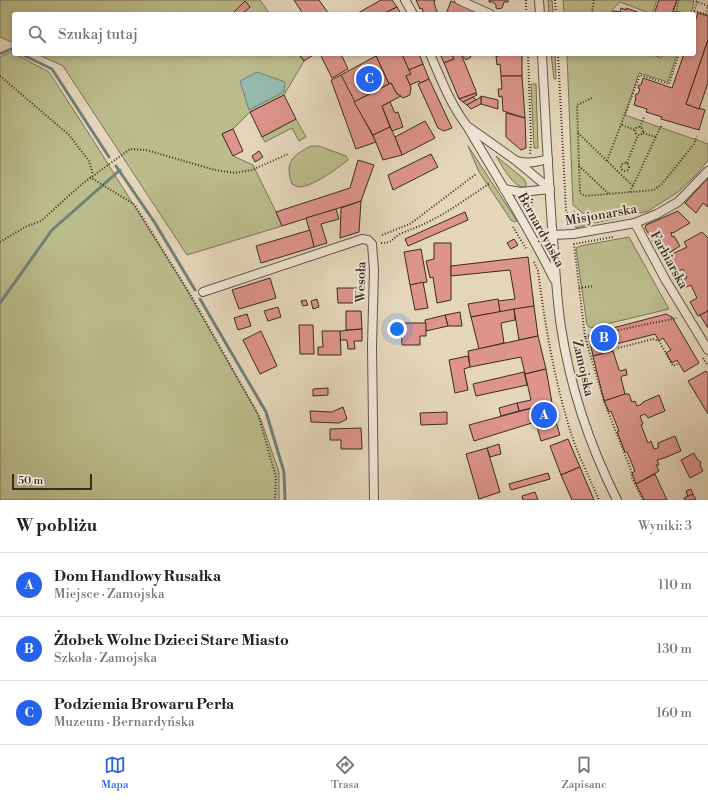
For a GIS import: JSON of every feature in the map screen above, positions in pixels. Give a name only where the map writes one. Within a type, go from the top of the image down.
[{"type":"street","points":[[406,0],[412,12]]},
{"type":"street","points":[[459,0],[486,12]]},
{"type":"street","points":[[539,0],[540,12]]},
{"type":"street","name":"Bernardyńska","points":[[431,56],[456,113],[466,126],[541,251],[556,283]]},
{"type":"street","name":"Zamojska","points":[[542,56],[556,283],[561,327],[576,395],[595,450],[617,500]]},
{"type":"street","name":"Bernardyńska","points":[[466,126],[515,160],[550,189]]},
{"type":"street","name":"Bernardyńska","points":[[515,160],[524,163],[531,163],[548,159]]},
{"type":"street","name":"Misjonarska","points":[[553,235],[573,234],[634,223],[657,214],[678,202],[708,171]]},
{"type":"street","name":"Bernardyńska","points":[[504,189],[521,192],[550,189]]},
{"type":"street","name":"Farbiarska","points":[[634,223],[704,352]]},
{"type":"street","name":"Wesoła","points":[[203,292],[362,240],[368,240],[372,244],[374,270],[372,353],[374,500]]},
{"type":"path","points":[[526,0],[526,12]]},
{"type":"path","points":[[555,0],[556,12]]},
{"type":"path","points":[[592,12],[594,0]]},
{"type":"path","points":[[675,12],[678,0]]},
{"type":"path","points":[[692,0],[697,1],[708,6],[706,14],[694,10],[697,1]]},
{"type":"path","points":[[528,56],[531,139],[530,154]]},
{"type":"path","points":[[558,56],[566,210]]},
{"type":"path","points":[[607,161],[640,75],[669,84],[678,56]]},
{"type":"path","points":[[0,76],[69,135],[90,161],[93,176]]},
{"type":"path","points":[[592,98],[577,105],[580,193],[585,196],[654,190],[662,184],[694,144],[697,136]]},
{"type":"path","points":[[635,130],[640,127],[644,117]]},
{"type":"path","points":[[630,192],[662,124]]},
{"type":"path","points":[[622,125],[635,130],[635,133],[638,135]]},
{"type":"path","points":[[640,127],[643,130],[643,133]]},
{"type":"path","points":[[578,133],[632,186]]},
{"type":"path","points":[[624,171],[621,166],[622,164],[626,163],[638,135],[643,133],[656,137]]},
{"type":"path","points":[[0,242],[25,227],[41,221],[90,177],[130,149],[146,150],[215,170],[236,174],[252,170],[288,154]]},
{"type":"path","points":[[621,175],[629,168],[626,163]]},
{"type":"path","points":[[579,166],[609,194]]},
{"type":"path","points":[[382,235],[410,224],[476,174]]},
{"type":"path","points":[[90,177],[135,205],[190,294],[251,400],[258,414],[276,477],[275,500]]},
{"type":"path","points":[[372,244],[387,243],[394,240],[398,235],[425,224],[498,178]]},
{"type":"path","points":[[513,227],[530,253]]},
{"type":"path","points":[[616,237],[574,244],[585,338],[605,404],[631,470],[632,478],[642,500]]},
{"type":"path","points":[[533,258],[538,271],[548,341],[558,388],[570,431],[599,500]]},
{"type":"path","points":[[579,288],[594,286]]},
{"type":"path","points":[[585,338],[679,318]]},
{"type":"path","points":[[618,348],[653,339],[659,341],[673,366],[679,363]]},
{"type":"path","points":[[704,352],[708,366]]},
{"type":"green space","points":[[0,0],[260,0],[269,12],[12,12],[12,42],[0,37]]},
{"type":"green space","points":[[548,0],[552,0],[553,12],[549,12]]},
{"type":"green space","points":[[563,0],[657,0],[653,12],[647,12],[620,2],[610,12],[564,12]]},
{"type":"green space","points":[[679,0],[689,0],[694,2],[692,12],[676,11]]},
{"type":"green space","points":[[11,52],[12,56],[19,56],[49,72],[93,140],[185,287],[261,420],[279,472],[279,500],[0,500],[0,57]]},
{"type":"green space","points":[[41,56],[300,56],[304,61],[284,95],[250,112],[233,129],[222,134],[233,156],[253,165],[282,226],[187,255],[63,66]]},
{"type":"green space","points":[[551,56],[555,56],[556,79],[554,79]]},
{"type":"green space","points":[[567,56],[656,56],[661,58],[662,56],[676,56],[668,82],[639,73],[625,115],[708,144],[708,160],[697,174],[678,192],[648,211],[595,223],[573,205]]},
{"type":"green space","points":[[531,84],[536,84],[538,148],[534,148]]},
{"type":"green space","points":[[296,119],[306,137],[299,141],[292,128],[265,142],[262,137]]},
{"type":"green space","points":[[311,146],[319,146],[346,156],[348,160],[317,181],[298,187],[292,184],[289,170],[290,165],[295,156]]},
{"type":"green space","points":[[468,146],[517,221],[514,222],[511,220],[479,172]]},
{"type":"green space","points":[[496,156],[524,179],[526,187],[521,187],[512,180]]},
{"type":"green space","points":[[516,196],[528,198],[527,213]]},
{"type":"green space","points":[[574,211],[591,224],[576,228]]},
{"type":"green space","points":[[629,237],[669,309],[590,328],[587,325],[576,248]]},
{"type":"water","points":[[257,72],[285,82],[284,92],[249,110],[240,81]]},
{"type":"building","points":[[294,0],[319,0],[328,12],[302,12]]},
{"type":"building","points":[[381,0],[392,0],[397,7],[387,12],[360,12]]},
{"type":"building","points":[[416,0],[435,0],[434,3],[437,12],[423,12],[422,8],[420,9]]},
{"type":"building","points":[[489,0],[508,0],[508,2],[504,2],[502,8],[498,9],[493,2],[489,2]]},
{"type":"building","points":[[659,0],[677,0],[673,12],[655,12]]},
{"type":"building","points":[[245,1],[250,7],[244,12],[234,12]]},
{"type":"building","points":[[451,1],[474,11],[474,12],[447,12]]},
{"type":"building","points":[[397,7],[400,12],[387,12]]},
{"type":"building","points":[[621,8],[626,10],[626,8],[637,12],[620,12]]},
{"type":"building","points":[[698,13],[708,16],[708,40],[686,104],[705,110],[699,130],[661,119],[662,117],[646,112],[647,109],[634,105],[636,94],[638,94],[640,89],[638,88],[639,85],[641,85],[643,78],[672,88],[683,56],[696,56],[696,18]]},
{"type":"building","points":[[708,40],[708,83],[699,109],[686,104]]},
{"type":"building","points":[[300,56],[312,56],[304,61]]},
{"type":"building","points":[[321,56],[342,56],[348,69],[332,78]]},
{"type":"building","points":[[376,56],[403,56],[411,74],[406,76],[411,87],[410,95],[403,98],[397,94],[391,83],[389,84]]},
{"type":"building","points":[[376,56],[389,84],[354,102],[341,75]]},
{"type":"building","points":[[403,56],[420,56],[423,64],[409,70]]},
{"type":"building","points":[[441,56],[452,56],[454,59],[444,63]]},
{"type":"building","points":[[452,56],[462,56],[476,93],[459,99],[444,63],[454,59]]},
{"type":"building","points":[[463,56],[471,56],[471,57],[466,60]]},
{"type":"building","points":[[496,56],[522,56],[522,76],[501,76],[500,64],[497,65]]},
{"type":"building","points":[[423,64],[429,79],[410,85],[406,76],[411,74],[409,70]]},
{"type":"building","points":[[341,75],[376,142],[356,149],[331,80]]},
{"type":"building","points":[[501,76],[522,76],[525,118],[503,111],[502,96],[499,97],[498,89],[502,89]]},
{"type":"building","points":[[429,79],[452,128],[444,131],[438,128],[418,84]]},
{"type":"building","points":[[391,83],[397,94],[401,96],[382,106],[390,127],[373,135],[354,102]]},
{"type":"building","points":[[476,93],[477,95],[463,102],[459,99]]},
{"type":"building","points":[[284,95],[296,119],[262,137],[250,112]]},
{"type":"building","points":[[481,96],[498,100],[498,109],[481,104]]},
{"type":"building","points":[[473,97],[476,100],[467,105],[463,102]]},
{"type":"building","points":[[481,97],[481,104],[471,109],[467,105]]},
{"type":"building","points":[[390,102],[395,113],[398,112],[403,127],[392,131],[382,106]]},
{"type":"building","points":[[506,113],[525,118],[526,148],[521,150],[506,137]]},
{"type":"building","points":[[425,121],[435,138],[402,155],[395,137]]},
{"type":"building","points":[[390,127],[402,155],[383,160],[373,135]]},
{"type":"building","points":[[233,129],[243,151],[233,156],[222,134]]},
{"type":"building","points":[[259,151],[263,157],[255,162],[252,156]]},
{"type":"building","points":[[431,154],[438,167],[393,190],[388,175]]},
{"type":"building","points":[[358,160],[374,165],[361,201],[282,226],[276,212],[350,188]]},
{"type":"building","points":[[708,178],[708,207],[703,203],[696,213],[685,203]]},
{"type":"building","points":[[361,201],[359,232],[340,238],[341,208]]},
{"type":"building","points":[[336,209],[339,219],[321,224],[327,243],[314,247],[306,218]]},
{"type":"building","points":[[678,211],[690,223],[673,233],[671,232],[672,237],[674,236],[680,246],[663,257],[645,228],[646,225]]},
{"type":"building","points":[[465,212],[468,220],[408,246],[405,239]]},
{"type":"building","points":[[310,230],[314,247],[261,263],[256,246]]},
{"type":"building","points":[[702,232],[708,238],[708,311],[698,316],[690,302],[697,298],[691,285],[684,288],[681,281],[687,278],[683,269],[673,274],[664,258],[687,247],[684,242]]},
{"type":"building","points":[[514,239],[518,245],[511,249],[507,243]]},
{"type":"building","points":[[434,243],[451,243],[451,300],[437,303],[433,277],[430,278],[426,261],[434,259]]},
{"type":"building","points":[[421,249],[427,282],[410,285],[404,252]]},
{"type":"building","points":[[528,257],[534,306],[500,312],[498,301],[515,299],[510,270],[451,276],[451,266]]},
{"type":"building","points":[[270,278],[276,298],[239,309],[232,290]]},
{"type":"building","points":[[423,282],[428,308],[415,310],[410,285]]},
{"type":"building","points":[[337,288],[357,288],[357,303],[338,303]]},
{"type":"building","points":[[317,299],[319,307],[313,309],[311,301]]},
{"type":"building","points":[[498,299],[500,312],[471,317],[468,304]]},
{"type":"building","points":[[306,300],[308,305],[303,306],[301,301]]},
{"type":"building","points":[[534,306],[538,336],[519,340],[514,309]]},
{"type":"building","points":[[278,307],[281,317],[268,321],[264,311]]},
{"type":"building","points":[[514,309],[515,320],[501,323],[504,343],[479,349],[471,317]]},
{"type":"building","points":[[346,311],[361,311],[362,329],[346,330]]},
{"type":"building","points":[[708,311],[708,328],[700,315]]},
{"type":"building","points":[[460,312],[462,326],[448,326],[445,315]]},
{"type":"building","points":[[247,314],[251,326],[238,330],[234,318]]},
{"type":"building","points":[[666,314],[672,317],[699,363],[684,372],[677,360],[672,363],[666,353],[671,350],[663,338],[659,341],[655,334],[612,345],[613,351],[593,356],[589,337],[590,334]]},
{"type":"building","points":[[445,315],[448,326],[426,331],[425,320]]},
{"type":"building","points":[[401,323],[426,323],[426,336],[420,336],[420,345],[402,345]]},
{"type":"building","points":[[299,325],[313,325],[314,354],[300,354]]},
{"type":"building","points":[[362,329],[362,341],[354,341],[355,349],[348,349],[347,340],[340,340],[340,331]]},
{"type":"building","points":[[261,331],[277,366],[260,374],[243,340]]},
{"type":"building","points":[[322,331],[340,331],[341,355],[318,355],[318,347],[323,347]]},
{"type":"building","points":[[538,336],[546,369],[525,374],[521,357],[470,367],[468,351]]},
{"type":"building","points":[[613,351],[619,370],[621,371],[626,369],[627,375],[622,376],[621,378],[625,394],[604,401],[593,356]]},
{"type":"building","points":[[468,356],[470,367],[464,369],[468,390],[455,393],[449,360]]},
{"type":"building","points":[[546,369],[552,403],[519,411],[517,403],[531,400],[525,374]]},
{"type":"building","points":[[706,371],[708,374],[708,414],[688,381]]},
{"type":"building","points":[[524,372],[527,385],[476,396],[473,384]]},
{"type":"building","points":[[328,388],[328,395],[313,396],[313,389]]},
{"type":"building","points":[[629,394],[632,402],[635,401],[637,406],[659,395],[665,411],[648,418],[645,414],[640,416],[643,424],[641,425],[648,443],[651,441],[654,449],[658,448],[658,443],[675,436],[681,451],[657,460],[659,465],[656,465],[659,471],[636,484],[632,473],[635,471],[617,432],[619,431],[611,411],[609,412],[604,401]]},
{"type":"building","points":[[517,403],[519,411],[501,416],[499,408]]},
{"type":"building","points":[[550,403],[560,435],[541,441],[532,408]]},
{"type":"building","points":[[343,407],[347,419],[339,423],[311,422],[310,411],[332,412]]},
{"type":"building","points":[[532,408],[535,422],[474,441],[469,425]]},
{"type":"building","points":[[447,412],[447,424],[421,425],[420,413]]},
{"type":"building","points":[[361,428],[362,449],[341,449],[341,440],[330,440],[330,429]]},
{"type":"building","points":[[568,439],[580,467],[561,475],[550,446]]},
{"type":"building","points":[[499,444],[501,454],[490,457],[487,448]]},
{"type":"building","points":[[487,448],[500,492],[479,499],[466,454]]},
{"type":"building","points":[[694,453],[697,459],[701,462],[700,465],[703,471],[690,478],[681,460]]},
{"type":"building","points":[[580,467],[594,500],[572,500],[561,475]]},
{"type":"building","points":[[548,473],[550,479],[511,490],[509,484]]},
{"type":"building","points":[[655,474],[667,500],[644,500],[636,484]]},
{"type":"building","points":[[691,489],[693,494],[688,497],[686,491]]},
{"type":"building","points":[[535,492],[538,500],[523,500],[522,496]]},
{"type":"building","points":[[693,494],[696,500],[685,500],[684,498]]},
{"type":"waterway","points":[[0,54],[12,49]]},
{"type":"waterway","points":[[25,56],[52,69],[109,157]]},
{"type":"waterway","points":[[116,166],[155,223],[195,290]]},
{"type":"waterway","points":[[0,303],[52,230],[120,170]]},
{"type":"waterway","points":[[200,299],[266,412],[284,472],[285,500]]},
{"type":"place","name":"Podziemia Browaru Perła","points":[[369,79]]},
{"type":"place","name":"Żłobek Wolne Dzieci Stare Miasto","points":[[604,338]]},
{"type":"place","name":"Dom Handlowy Rusałka","points":[[544,415]]}]
